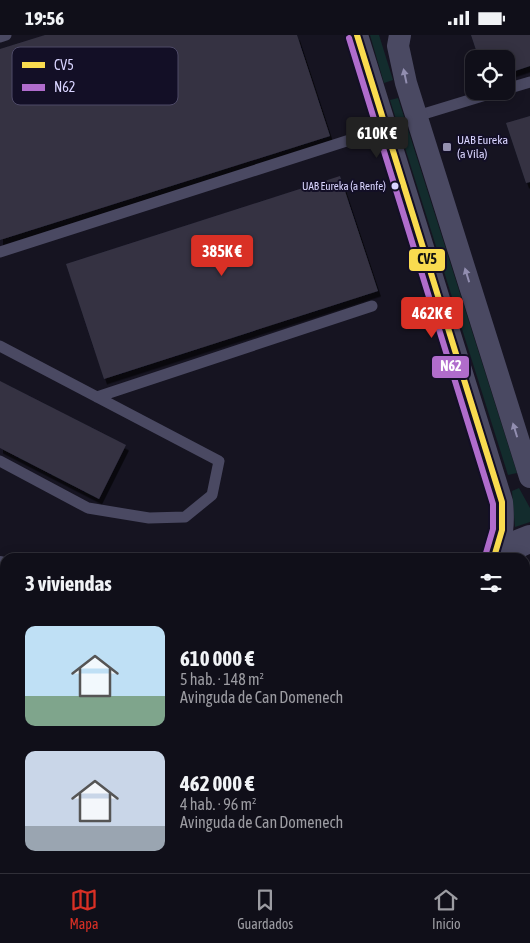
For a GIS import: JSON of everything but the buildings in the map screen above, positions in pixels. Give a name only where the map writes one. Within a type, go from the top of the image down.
[{"type":"street","points":[[357,35],[502,502],[503,533],[496,553]]},
{"type":"street","points":[[400,35],[398,47],[406,83],[530,477]]},
{"type":"street","points":[[505,553],[530,539]]},
{"type":"lane","points":[[0,37],[6,35]]},
{"type":"lane","points":[[515,86],[530,82]]},
{"type":"lane","points":[[417,116],[469,100]]},
{"type":"lane","points":[[0,253],[387,128]]},
{"type":"lane","points":[[97,397],[372,306]]},
{"type":"lane","points":[[0,346],[219,461],[212,495],[186,517],[149,518],[88,508],[0,461]]},
{"type":"green space","points":[[370,35],[379,35],[393,80],[384,83]]},
{"type":"green space","points":[[398,98],[517,473],[508,475],[390,100]]},
{"type":"green space","points":[[519,488],[530,508],[530,522],[515,527],[512,491]]},
{"type":"transit line","name":"CV5","points":[[357,35],[502,502],[502,530],[495,553]]},
{"type":"transit line","name":"N62","points":[[349,38],[493,504],[493,529],[486,553]]},
{"type":"place","name":"UAB Eureka (a Vila)","points":[[447,147]]},
{"type":"place","name":"UAB Eureka (a Renfe)","points":[[395,186]]}]
